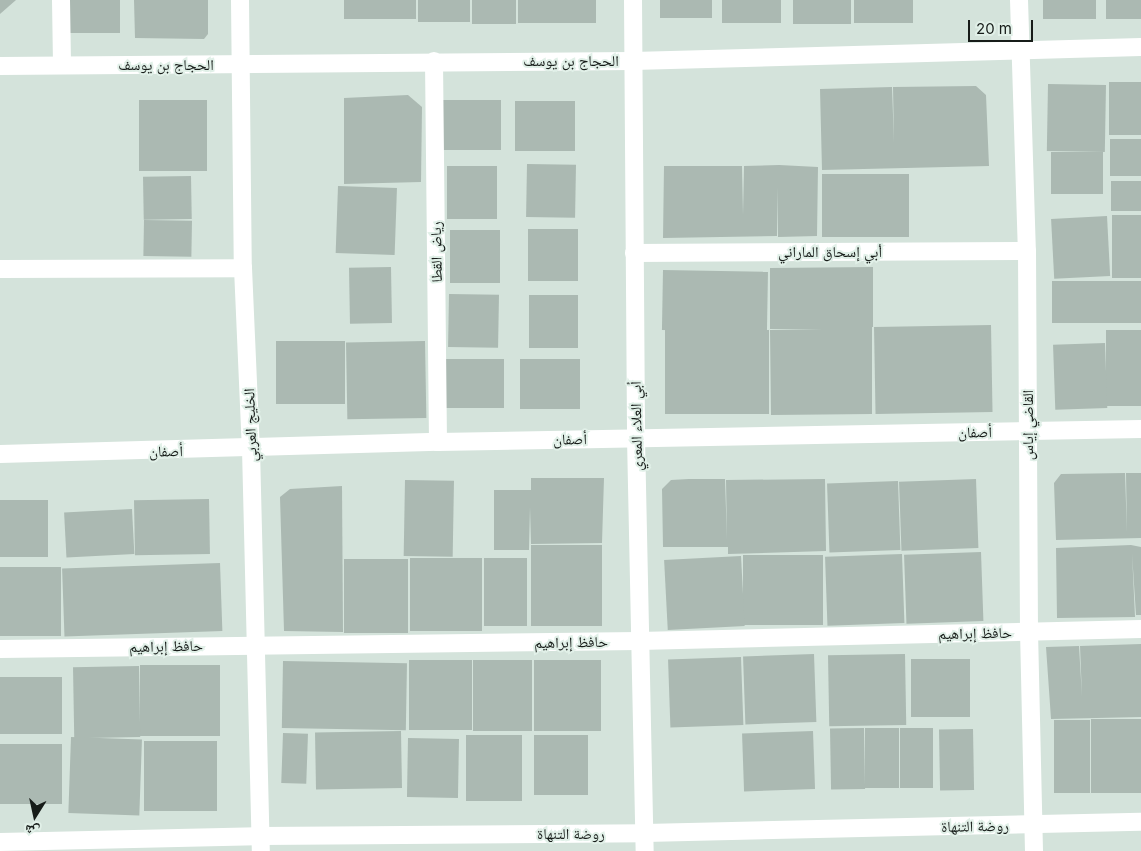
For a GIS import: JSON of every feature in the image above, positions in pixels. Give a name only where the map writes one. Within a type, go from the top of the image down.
[{"type":"street","points":[[61,0],[62,64]]},
{"type":"street","name":"الخليج العربي","points":[[240,0],[244,268],[251,449],[261,844]]},
{"type":"street","name":"أبي العلاء المعري","points":[[633,0],[636,438],[645,851]]},
{"type":"street","name":"القاضي إياس","points":[[1019,0],[1027,251],[1029,631],[1034,851]]},
{"type":"street","name":"الحجاج بن يوسف","points":[[0,66],[62,64],[240,65],[633,61],[1141,47]]},
{"type":"street","name":"رياض القطا","points":[[434,62],[438,442]]},
{"type":"street","name":"أبي إسحاق الماراني","points":[[634,252],[1027,251]]},
{"type":"street","points":[[0,270],[244,268]]},
{"type":"street","name":"أصفان","points":[[0,454],[251,449],[438,442],[1141,429]]},
{"type":"street","name":"حافظ إبراهيم","points":[[0,649],[639,641],[1141,629]]},
{"type":"street","name":"روضة التنهاة","points":[[0,842],[261,844],[1141,822]]},
{"type":"building","points":[[0,0],[16,0],[0,14]]},
{"type":"building","points":[[67,0],[120,0],[120,33],[67,33]]},
{"type":"building","points":[[134,0],[208,0],[208,34],[204,39],[135,38]]},
{"type":"building","points":[[344,0],[416,0],[416,19],[344,19]]},
{"type":"building","points":[[418,0],[470,0],[470,22],[418,22]]},
{"type":"building","points":[[472,0],[516,0],[516,24],[472,24]]},
{"type":"building","points":[[518,0],[596,0],[596,23],[518,23]]},
{"type":"building","points":[[660,0],[712,0],[712,18],[660,18]]},
{"type":"building","points":[[722,0],[781,0],[781,23],[722,23]]},
{"type":"building","points":[[793,0],[851,0],[851,24],[793,24]]},
{"type":"building","points":[[854,0],[913,0],[913,23],[854,23]]},
{"type":"building","points":[[1043,0],[1096,0],[1096,19],[1043,19]]},
{"type":"building","points":[[1106,0],[1141,0],[1141,19],[1106,19]]},
{"type":"building","points":[[1109,82],[1141,82],[1141,135],[1109,135]]},
{"type":"building","points":[[1048,84],[1106,85],[1105,152],[1047,151]]},
{"type":"building","points":[[976,86],[986,95],[989,166],[822,170],[820,89],[892,87],[894,143],[893,87]]},
{"type":"building","points":[[408,95],[422,107],[421,182],[344,184],[344,98]]},
{"type":"building","points":[[139,100],[207,100],[207,171],[139,171]]},
{"type":"building","points":[[441,100],[501,100],[501,150],[441,150]]},
{"type":"building","points":[[515,101],[575,101],[575,151],[515,151]]},
{"type":"building","points":[[1110,139],[1141,139],[1141,176],[1110,176]]},
{"type":"building","points":[[1051,152],[1103,152],[1103,194],[1051,194]]},
{"type":"building","points":[[527,164],[576,165],[575,218],[526,217]]},
{"type":"building","points":[[447,166],[497,166],[497,219],[447,219]]},
{"type":"building","points":[[664,166],[742,166],[743,215],[744,166],[818,167],[817,236],[778,237],[778,187],[777,236],[663,238]]},
{"type":"building","points":[[822,174],[909,174],[909,237],[822,237]]},
{"type":"building","points":[[191,176],[192,219],[144,220],[143,177]]},
{"type":"building","points":[[1111,181],[1141,181],[1141,211],[1111,211]]},
{"type":"building","points":[[338,186],[397,188],[395,255],[336,253]]},
{"type":"building","points":[[1112,215],[1141,215],[1141,278],[1112,278]]},
{"type":"building","points":[[1107,216],[1110,276],[1054,279],[1051,219]]},
{"type":"building","points":[[144,220],[192,221],[191,257],[143,256]]},
{"type":"building","points":[[528,229],[578,229],[578,281],[528,281]]},
{"type":"building","points":[[450,230],[500,230],[500,283],[450,283]]},
{"type":"building","points":[[391,267],[392,323],[350,324],[349,268]]},
{"type":"building","points":[[873,267],[872,414],[771,415],[770,330],[823,329],[770,329],[770,268]]},
{"type":"building","points":[[663,270],[768,272],[767,332],[662,330]]},
{"type":"building","points":[[1052,281],[1141,281],[1141,323],[1052,323]]},
{"type":"building","points":[[449,294],[499,295],[498,348],[448,347]]},
{"type":"building","points":[[529,295],[578,295],[578,348],[529,348]]},
{"type":"building","points":[[991,325],[993,412],[876,414],[874,327]]},
{"type":"building","points":[[665,330],[769,330],[769,414],[665,414]]},
{"type":"building","points":[[1106,330],[1141,330],[1141,406],[1106,406]]},
{"type":"building","points":[[276,341],[345,341],[345,404],[276,404]]},
{"type":"building","points":[[425,341],[426,418],[347,419],[346,342]]},
{"type":"building","points":[[1105,343],[1107,408],[1055,410],[1053,345]]},
{"type":"building","points":[[444,359],[504,359],[504,408],[444,408]]},
{"type":"building","points":[[520,359],[580,359],[580,409],[520,409]]},
{"type":"building","points":[[1125,473],[1127,533],[1126,473],[1141,473],[1141,538],[1056,540],[1054,483],[1061,474]]},
{"type":"building","points":[[531,478],[604,478],[602,543],[531,544],[530,507],[529,550],[494,550],[494,490],[531,490]]},
{"type":"building","points":[[725,479],[727,540],[726,480],[825,479],[826,551],[728,554],[728,547],[663,547],[662,489],[671,480]]},
{"type":"building","points":[[976,479],[978,548],[901,551],[899,482]]},
{"type":"building","points":[[405,480],[454,481],[453,557],[404,556]]},
{"type":"building","points":[[898,481],[900,550],[829,552],[827,483]]},
{"type":"building","points":[[342,486],[343,632],[284,631],[280,497],[290,489]]},
{"type":"building","points":[[209,499],[210,554],[135,555],[134,500]]},
{"type":"building","points":[[0,500],[48,500],[48,557],[0,557]]},
{"type":"building","points":[[132,509],[134,554],[66,557],[64,513]]},
{"type":"building","points":[[531,545],[602,545],[602,626],[531,626]]},
{"type":"building","points":[[1131,545],[1141,547],[1141,615],[1136,615],[1132,553],[1135,617],[1057,618],[1056,548]]},
{"type":"building","points":[[981,552],[983,621],[906,624],[904,555]]},
{"type":"building","points":[[902,554],[904,623],[827,626],[825,557]]},
{"type":"building","points":[[743,555],[823,555],[823,625],[743,625]]},
{"type":"building","points":[[741,556],[745,626],[668,630],[664,560]]},
{"type":"building","points":[[410,558],[482,558],[482,631],[410,631]]},
{"type":"building","points":[[484,558],[527,558],[527,626],[484,626]]},
{"type":"building","points":[[344,559],[408,559],[408,633],[344,633]]},
{"type":"building","points":[[220,563],[222,631],[64,636],[62,569]]},
{"type":"building","points":[[0,567],[61,567],[61,636],[0,636]]},
{"type":"building","points":[[1141,644],[1141,717],[1051,719],[1046,647],[1079,646],[1082,697],[1080,646]]},
{"type":"building","points":[[814,654],[816,722],[745,724],[743,656]]},
{"type":"building","points":[[905,654],[906,725],[829,726],[828,655]]},
{"type":"building","points":[[741,657],[743,725],[670,728],[668,660]]},
{"type":"building","points":[[911,659],[970,659],[970,717],[911,717]]},
{"type":"building","points":[[409,660],[472,660],[472,730],[409,730]]},
{"type":"building","points":[[473,660],[532,660],[532,731],[473,731]]},
{"type":"building","points":[[534,660],[601,660],[601,731],[534,731]]},
{"type":"building","points":[[283,661],[407,663],[406,730],[282,728]]},
{"type":"building","points":[[140,665],[220,665],[220,736],[140,736]]},
{"type":"building","points":[[139,666],[140,737],[74,738],[73,667]]},
{"type":"building","points":[[0,677],[62,677],[62,734],[0,734]]},
{"type":"building","points":[[1091,719],[1141,719],[1141,793],[1091,793]]},
{"type":"building","points":[[1054,720],[1090,720],[1090,793],[1054,793]]},
{"type":"building","points":[[864,728],[865,789],[831,790],[830,729]]},
{"type":"building","points":[[864,728],[865,789],[831,790],[830,729]]},
{"type":"building","points":[[900,728],[933,728],[933,788],[900,788]]},
{"type":"building","points":[[973,729],[974,790],[940,791],[939,730]]},
{"type":"building","points":[[401,731],[402,788],[316,789],[315,733]]},
{"type":"building","points":[[813,731],[815,789],[744,791],[742,733]]},
{"type":"building","points":[[283,733],[308,734],[306,784],[281,783]]},
{"type":"building","points":[[466,735],[522,735],[522,801],[466,801]]},
{"type":"building","points":[[534,735],[588,735],[588,795],[534,795]]},
{"type":"building","points":[[71,737],[142,739],[139,815],[68,813]]},
{"type":"building","points":[[408,738],[459,739],[458,798],[407,797]]},
{"type":"building","points":[[144,741],[217,741],[217,811],[144,811]]},
{"type":"building","points":[[0,744],[62,744],[62,804],[0,804]]}]
